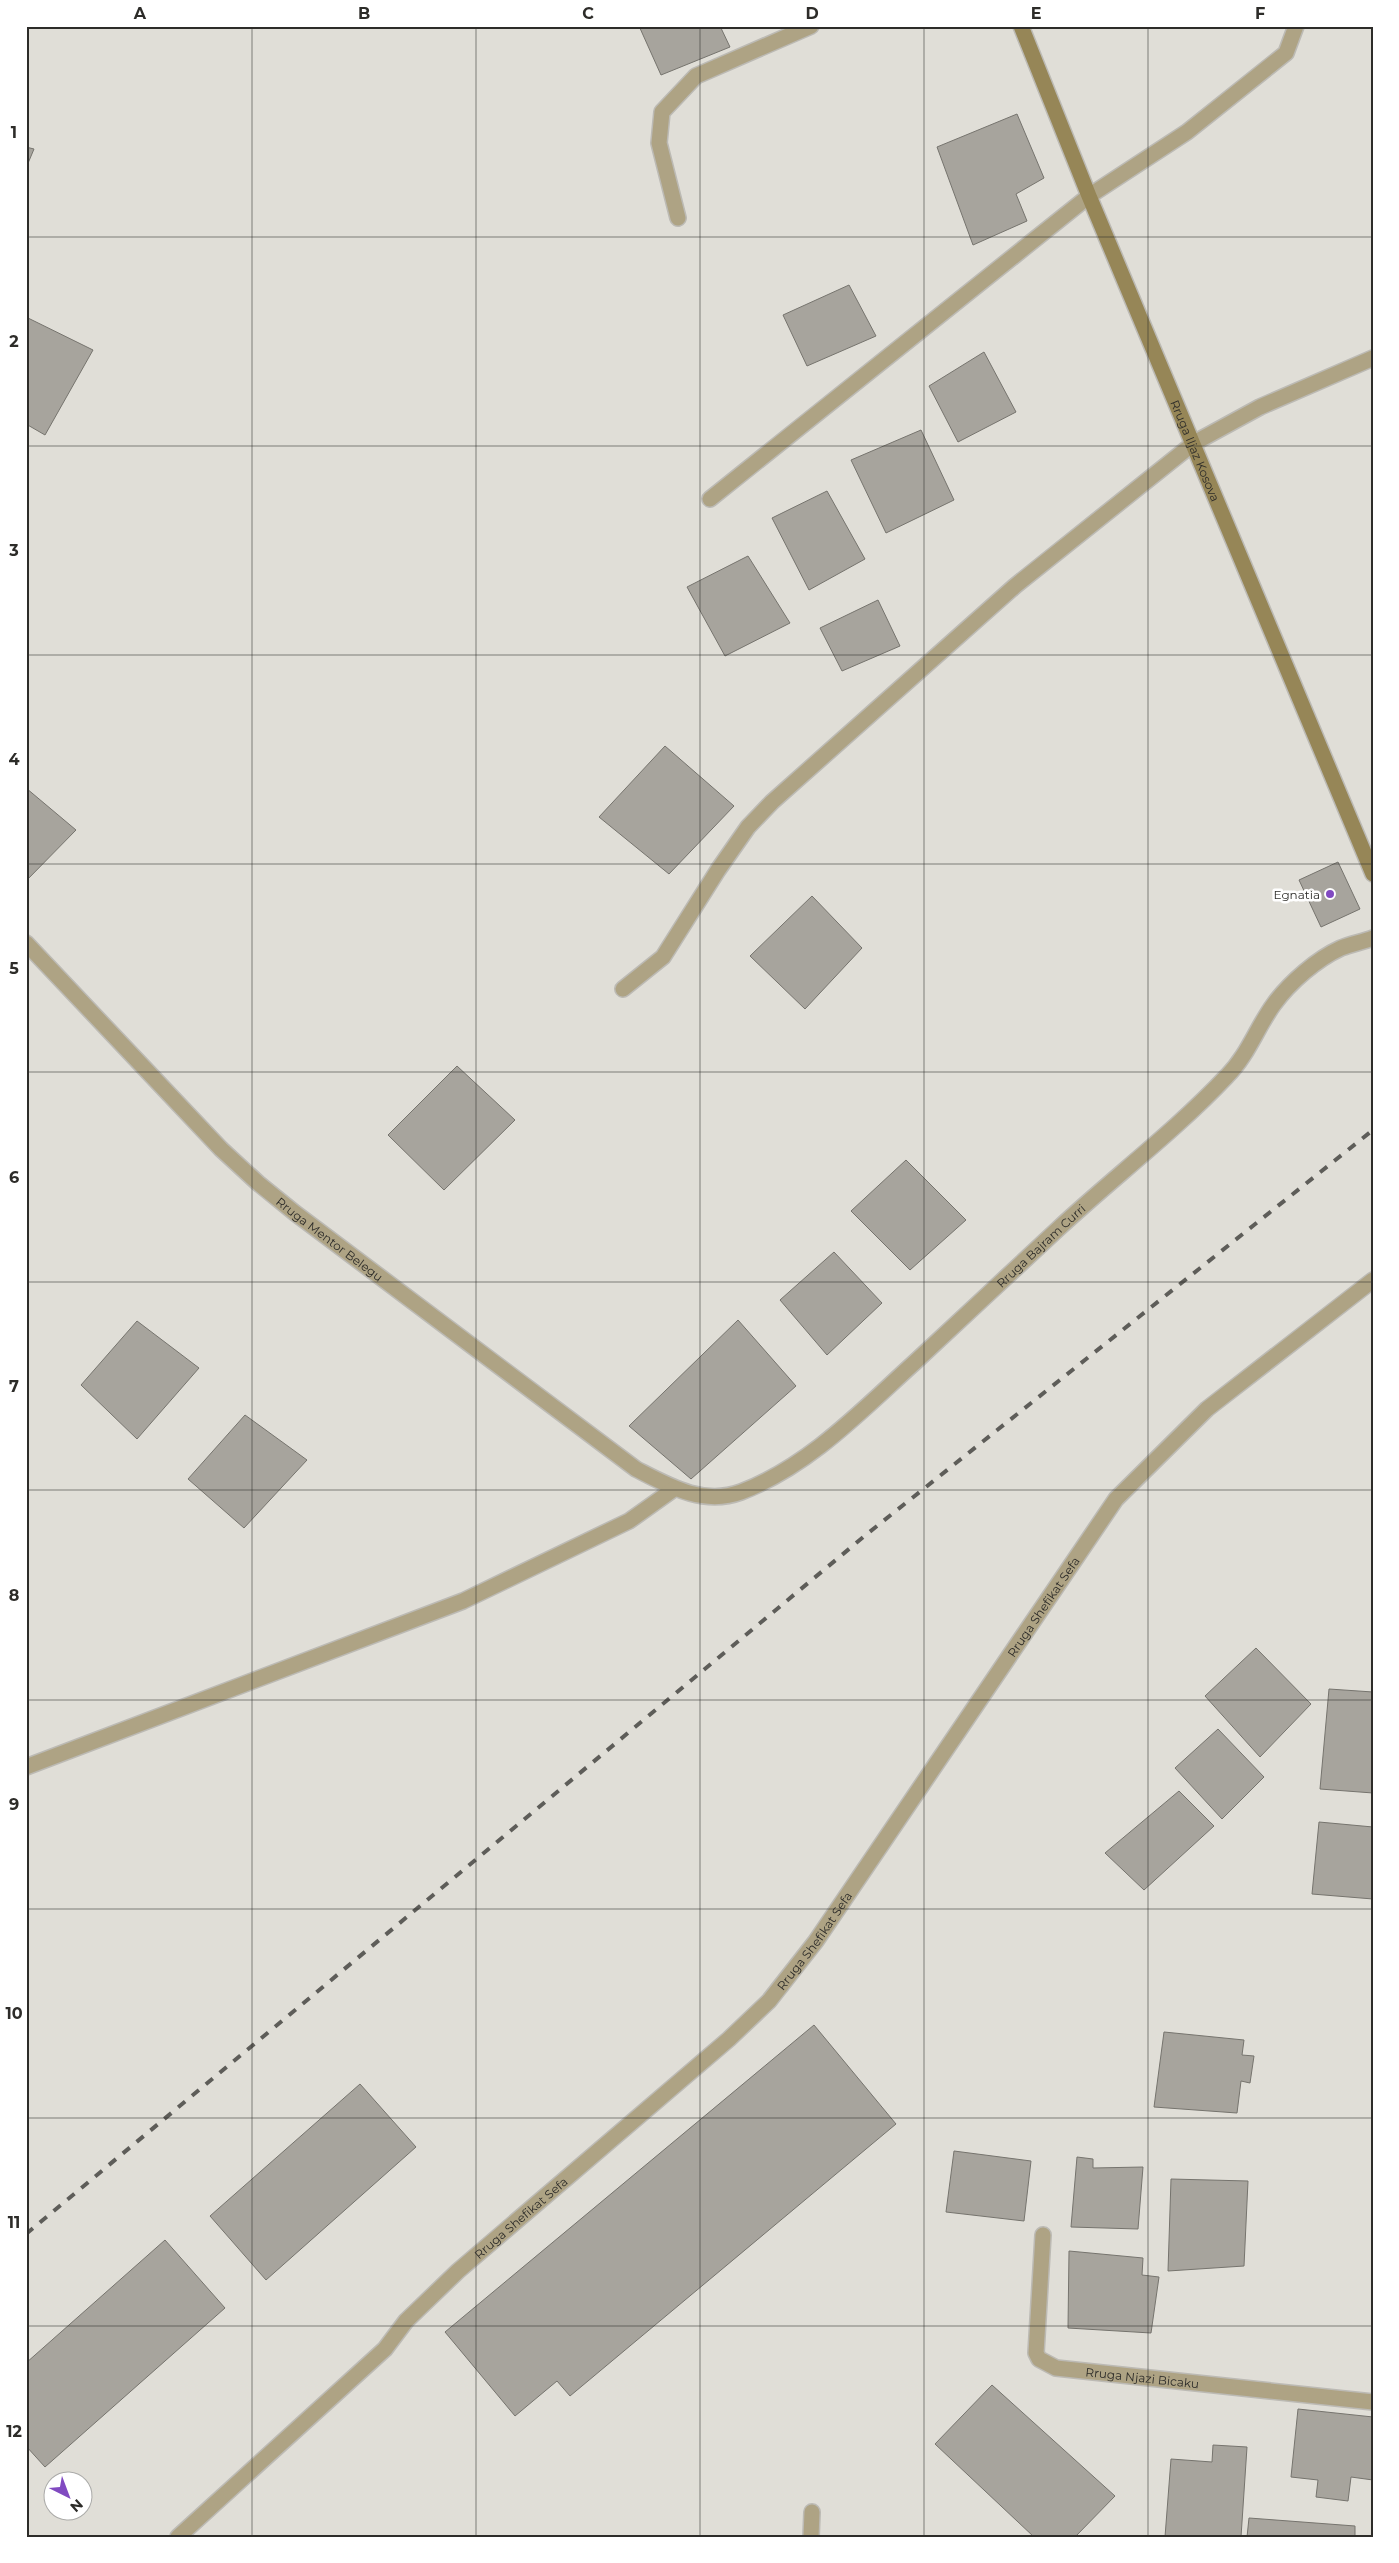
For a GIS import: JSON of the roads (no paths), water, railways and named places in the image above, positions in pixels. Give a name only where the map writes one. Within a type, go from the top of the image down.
[{"type":"street","points":[[678,218],[659,143],[662,112],[696,76],[810,26]]},
{"type":"street","name":"Rruga Iljaz Kosova","points":[[1021,26],[1089,196],[1373,874]]},
{"type":"street","points":[[710,499],[1089,196],[1187,132],[1286,53],[1296,26]]},
{"type":"street","points":[[623,989],[663,957],[718,870],[748,827],[772,802],[1015,586],[1194,443],[1260,407],[1373,358]]},
{"type":"street","name":"Rruga Bajram Curri","points":[[674,1489],[694,1496],[719,1496],[739,1492],[792,1467],[848,1424],[1079,1210],[1211,1093],[1239,1062],[1275,1003],[1293,983],[1319,962],[1340,949],[1373,938]]},
{"type":"street","name":"Rruga Mentor Belegu","points":[[26,943],[221,1149],[258,1183],[636,1469],[674,1489]]},
{"type":"street","name":"Rruga Shefikat Sefa","points":[[178,2537],[385,2348],[406,2321],[458,2272],[729,2039],[769,2001],[816,1941],[1116,1499],[1207,1409],[1373,1280]]},
{"type":"street","points":[[26,1767],[463,1601],[629,1521],[674,1489]]},
{"type":"street","name":"Rruga Njazi Bicaku","points":[[1043,2235],[1036,2353],[1046,2364],[1056,2368],[1373,2402]]},
{"type":"street","points":[[811,2537],[812,2512]]},
{"type":"railway","points":[[26,2234],[867,1534],[1373,1130]]},
{"type":"place","name":"Egnatia","points":[[1330,894]]}]
